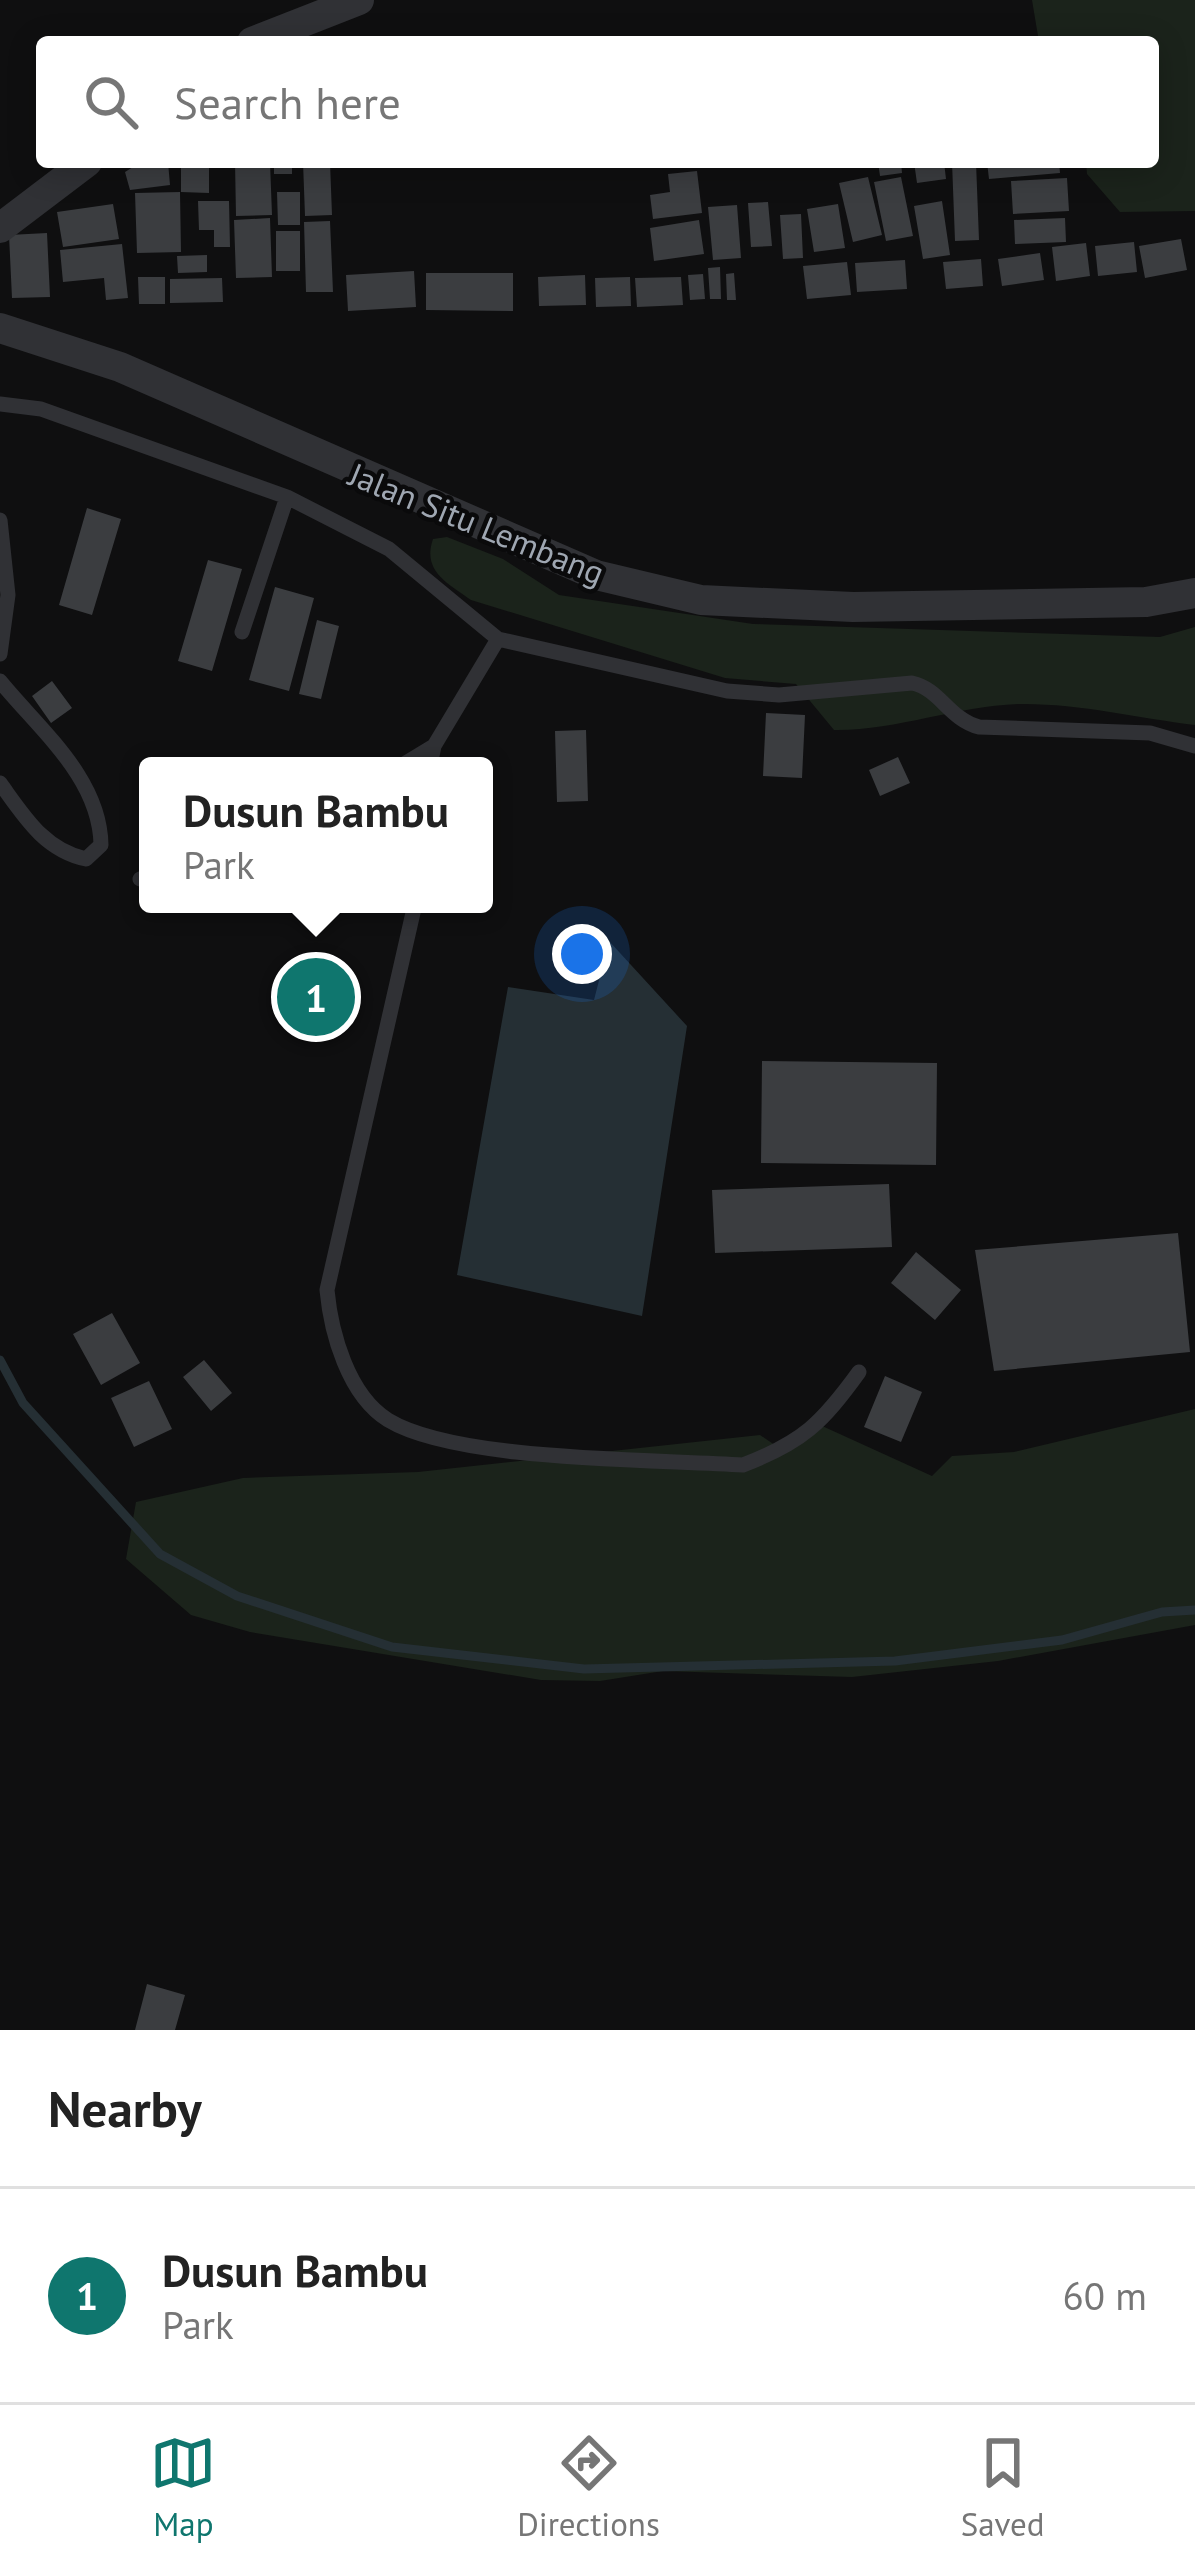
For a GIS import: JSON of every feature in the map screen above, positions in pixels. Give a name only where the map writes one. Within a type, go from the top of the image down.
[{"type":"street","points":[[267,36],[359,0]]},
{"type":"street","points":[[0,228],[79,168]]},
{"type":"street","name":"Jalan Situ Lembang","points":[[0,328],[120,367],[596,575],[701,600],[853,608],[1145,602],[1195,593]]},
{"type":"lane","points":[[0,404],[41,409],[287,497],[389,549],[498,638],[727,691],[779,694],[912,683],[928,687],[959,722],[979,727],[1150,733],[1195,746]]},
{"type":"lane","points":[[242,632],[287,497]]},
{"type":"lane","points":[[0,520],[8,595],[0,654]]},
{"type":"lane","points":[[432,757],[498,638]]},
{"type":"lane","points":[[0,681],[85,782],[101,814],[101,844],[86,859],[62,854],[30,825],[0,783]]},
{"type":"lane","points":[[416,757],[434,746]]},
{"type":"lane","points":[[415,913],[346,1189],[327,1290],[330,1322],[366,1399],[389,1420],[471,1447],[743,1465],[782,1450],[820,1425],[859,1372]]},
{"type":"shaded area","points":[[1032,0],[1195,0],[1195,211],[1120,212],[1087,174],[1086,168],[1159,168],[1159,36],[1038,36]]},
{"type":"shaded area","points":[[447,537],[503,559],[559,595],[753,624],[1160,637],[1195,627],[1195,725],[1085,708],[1019,704],[834,730],[796,684],[725,678],[471,600],[434,568],[433,539]]},
{"type":"shaded area","points":[[609,941],[687,1026],[642,1316],[457,1275],[508,987],[594,1000]]},
{"type":"shaded area","points":[[1195,1409],[1195,1625],[998,1661],[852,1677],[663,1671],[600,1681],[541,1680],[250,1632],[191,1615],[126,1559],[136,1502],[243,1478],[418,1472],[760,1435],[782,1450],[820,1425],[932,1476],[952,1456],[1014,1452]]},
{"type":"building","points":[[169,168],[170,185],[130,190],[125,172]]},
{"type":"building","points":[[181,168],[209,168],[209,193],[181,192]]},
{"type":"building","points":[[235,168],[270,168],[272,215],[236,216]]},
{"type":"building","points":[[274,168],[292,168],[292,174],[274,174]]},
{"type":"building","points":[[303,168],[330,168],[332,215],[305,216]]},
{"type":"building","points":[[879,168],[902,168],[902,173],[880,176]]},
{"type":"building","points":[[915,168],[945,168],[946,179],[917,183]]},
{"type":"building","points":[[952,168],[976,168],[979,240],[955,241]]},
{"type":"building","points":[[988,168],[1060,168],[1060,173],[989,179]]},
{"type":"building","points":[[697,171],[702,213],[653,219],[650,195],[670,192],[668,174]]},
{"type":"building","points":[[868,177],[882,235],[853,242],[839,183]]},
{"type":"building","points":[[901,177],[913,236],[886,241],[874,182]]},
{"type":"building","points":[[1067,178],[1069,211],[1013,214],[1011,181]]},
{"type":"building","points":[[180,192],[181,252],[137,253],[135,193]]},
{"type":"building","points":[[277,192],[300,192],[300,225],[278,225]]},
{"type":"building","points":[[198,201],[229,201],[230,247],[214,247],[214,230],[199,230]]},
{"type":"building","points":[[942,201],[950,255],[923,259],[914,206]]},
{"type":"building","points":[[768,202],[772,246],[751,247],[748,203]]},
{"type":"building","points":[[113,204],[119,239],[63,247],[57,212]]},
{"type":"building","points":[[838,204],[845,248],[814,252],[807,209]]},
{"type":"building","points":[[737,205],[741,258],[713,260],[708,207]]},
{"type":"building","points":[[801,214],[803,258],[783,259],[780,215]]},
{"type":"building","points":[[270,218],[272,277],[236,278],[234,220]]},
{"type":"building","points":[[1065,218],[1066,242],[1015,244],[1014,220]]},
{"type":"building","points":[[699,220],[704,254],[654,261],[650,228]]},
{"type":"building","points":[[330,221],[333,292],[306,292],[304,222]]},
{"type":"building","points":[[276,231],[300,231],[300,271],[276,271]]},
{"type":"building","points":[[47,233],[50,297],[12,298],[9,235]]},
{"type":"building","points":[[1181,239],[1187,270],[1145,278],[1139,246]]},
{"type":"building","points":[[1134,242],[1137,272],[1098,276],[1095,246]]},
{"type":"building","points":[[1086,243],[1090,276],[1056,281],[1052,247]]},
{"type":"building","points":[[122,244],[128,298],[106,300],[104,278],[63,282],[60,250]]},
{"type":"building","points":[[1040,253],[1044,280],[1002,286],[998,259]]},
{"type":"building","points":[[207,255],[207,272],[178,273],[177,256]]},
{"type":"building","points":[[981,259],[983,286],[946,289],[943,262]]},
{"type":"building","points":[[905,260],[907,289],[857,292],[855,263]]},
{"type":"building","points":[[847,262],[851,295],[807,299],[803,266]]},
{"type":"building","points":[[720,267],[721,299],[710,299],[708,268]]},
{"type":"building","points":[[414,271],[416,307],[348,311],[346,275]]},
{"type":"building","points":[[426,273],[513,273],[513,311],[426,310]]},
{"type":"building","points":[[734,273],[736,300],[727,300],[726,274]]},
{"type":"building","points":[[703,274],[705,299],[690,300],[688,275]]},
{"type":"building","points":[[585,275],[586,305],[539,306],[538,277]]},
{"type":"building","points":[[138,277],[165,277],[165,304],[139,304]]},
{"type":"building","points":[[630,277],[631,306],[596,307],[595,278]]},
{"type":"building","points":[[681,277],[683,305],[637,307],[635,278]]},
{"type":"building","points":[[222,278],[223,302],[170,303],[170,279]]},
{"type":"building","points":[[87,508],[121,519],[92,615],[59,605]]},
{"type":"building","points":[[208,560],[242,569],[212,671],[178,661]]},
{"type":"building","points":[[275,587],[314,598],[289,691],[249,680]]},
{"type":"building","points":[[317,620],[339,626],[321,699],[299,694]]},
{"type":"building","points":[[52,681],[72,708],[51,723],[32,696]]},
{"type":"building","points":[[766,713],[805,715],[802,778],[763,776]]},
{"type":"building","points":[[586,730],[588,801],[557,802],[555,731]]},
{"type":"building","points":[[898,757],[910,783],[880,796],[869,770]]},
{"type":"building","points":[[762,1061],[937,1063],[936,1165],[761,1163]]},
{"type":"building","points":[[889,1184],[892,1247],[715,1253],[712,1190]]},
{"type":"building","points":[[1178,1233],[1190,1352],[994,1371],[975,1250]]},
{"type":"building","points":[[916,1252],[961,1290],[935,1320],[891,1283]]},
{"type":"building","points":[[112,1313],[140,1363],[101,1385],[73,1334]]},
{"type":"building","points":[[204,1360],[232,1393],[211,1411],[183,1377]]},
{"type":"building","points":[[885,1376],[922,1392],[901,1442],[864,1427]]},
{"type":"building","points":[[149,1381],[172,1429],[134,1447],[111,1398]]},
{"type":"building","points":[[147,1984],[185,1995],[175,2030],[135,2030]]},
{"type":"waterway","points":[[0,1360],[23,1403],[160,1554],[237,1596],[392,1647],[584,1669],[895,1661],[1062,1640],[1162,1612],[1195,1610]]},
{"type":"place","name":"Dusun Bambu","points":[[316,997]]}]
